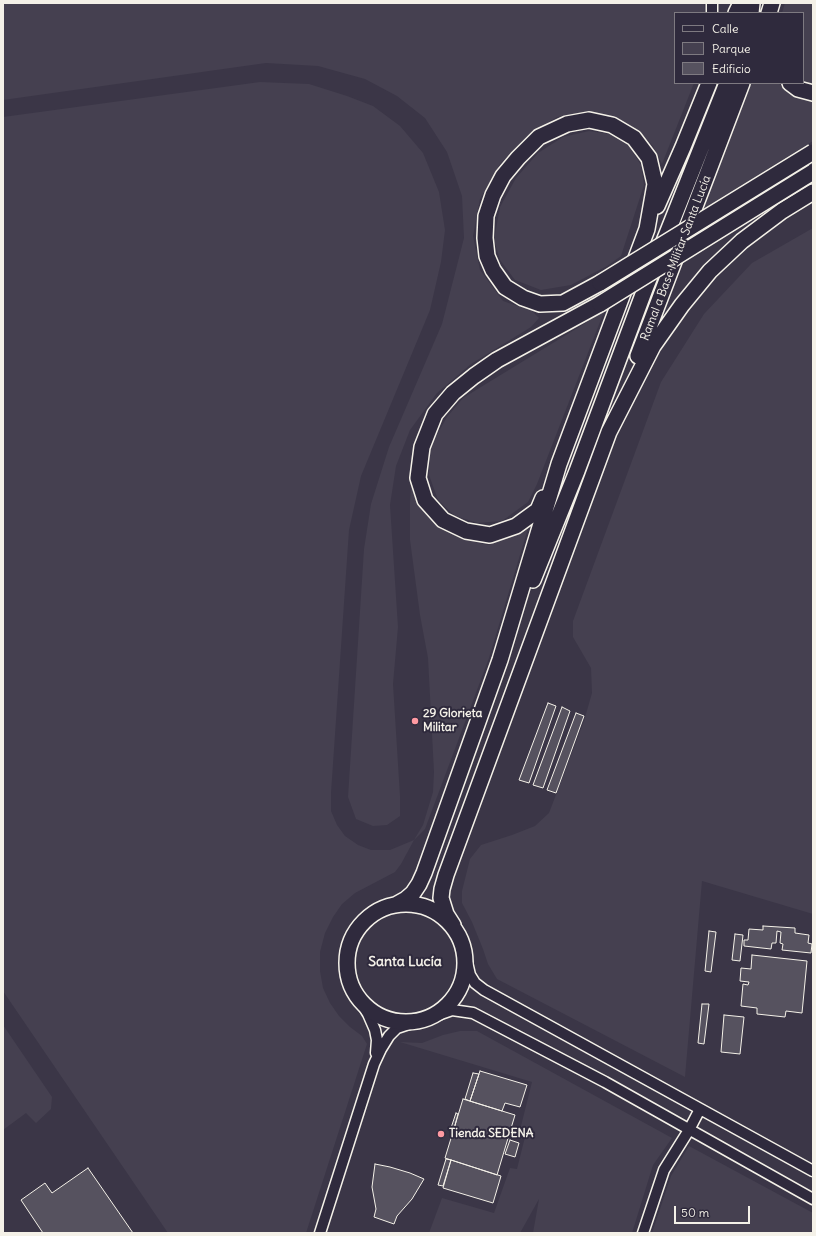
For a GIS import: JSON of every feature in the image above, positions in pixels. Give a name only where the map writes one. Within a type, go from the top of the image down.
[{"type":"main road","points":[[736,12],[741,3]]},
{"type":"main road","points":[[709,84],[683,147],[646,229],[558,464],[538,510],[516,526],[490,535],[466,531],[443,520],[425,500],[418,478],[422,448],[436,414],[453,393],[497,360],[600,304],[813,172]]},
{"type":"main road","points":[[727,84],[646,289],[577,471],[500,660],[419,884],[406,899],[370,915],[357,930],[352,939],[349,948],[347,968],[349,978],[357,996],[371,1011],[379,1016],[397,1022],[415,1022],[432,1017],[446,1007],[458,993],[464,976],[466,958],[461,941],[446,914],[442,898],[442,889],[446,875],[609,432],[653,346],[682,305],[710,271],[742,242],[782,211],[813,192]]},
{"type":"main road","name":"Ramal a Base Militar Santa Lucía","points":[[609,432],[742,84]]},
{"type":"main road","points":[[791,84],[798,89],[813,92]]},
{"type":"main road","points":[[646,229],[655,184],[649,158],[634,138],[612,124],[589,120],[567,124],[539,137],[503,176],[493,195],[486,216],[485,238],[487,256],[493,270],[505,287],[523,298],[540,304],[563,303],[600,283],[813,152]]},
{"type":"main road","points":[[500,660],[558,464]]},
{"type":"main road","points":[[397,904],[413,904],[429,908],[442,916],[453,926]]},
{"type":"street","points":[[466,958],[470,975],[484,990],[813,1171]]},
{"type":"street","points":[[357,996],[376,1030],[378,1040],[374,1064]]},
{"type":"street","points":[[432,1017],[452,1010],[473,1013],[605,1082],[813,1199]]},
{"type":"street","points":[[320,1233],[374,1064],[381,1048],[389,1036],[397,1028],[415,1022]]},
{"type":"street","points":[[643,1233],[664,1170],[689,1130],[700,1109]]},
{"type":"shaded area","points":[[3,3],[813,3],[813,1233],[3,1233]]},
{"type":"green space","points":[[3,3],[704,3],[705,12],[674,12],[674,84],[694,84],[662,164],[653,146],[639,131],[614,116],[586,112],[557,117],[527,136],[500,164],[480,199],[473,236],[480,270],[503,301],[532,311],[539,318],[531,327],[471,364],[437,393],[410,430],[396,466],[390,505],[398,627],[393,684],[400,816],[387,825],[373,826],[356,819],[348,797],[364,549],[371,504],[389,447],[442,324],[464,238],[462,196],[447,152],[425,118],[397,96],[365,79],[318,66],[266,63],[3,100]]},
{"type":"green space","points":[[785,3],[813,3],[813,85],[804,82],[804,12],[782,12]]},
{"type":"green space","points":[[260,82],[309,84],[373,106],[400,126],[423,153],[439,192],[445,230],[441,262],[430,310],[361,476],[349,530],[331,793],[331,811],[337,825],[345,836],[358,845],[371,850],[390,850],[414,840],[395,872],[355,893],[342,904],[325,933],[320,952],[320,971],[323,988],[330,1003],[339,1016],[362,1036],[367,1044],[306,1233],[168,1233],[3,991],[3,117]]},
{"type":"green space","points":[[750,84],[779,84],[794,96],[813,102],[813,141],[701,210]]},
{"type":"green space","points":[[589,131],[609,134],[628,145],[641,165],[644,185],[621,256],[607,266],[571,285],[541,290],[515,280],[500,260],[494,240],[500,207],[516,178],[538,153],[563,137]]},
{"type":"green space","points":[[813,228],[813,914],[702,881],[685,1077],[497,979],[488,964],[472,922],[462,903],[462,891],[470,859],[481,845],[535,826],[549,813],[584,721],[592,693],[591,668],[573,637],[573,621],[661,382],[704,314],[752,263]]},
{"type":"green space","points":[[605,309],[537,484],[528,502],[502,521],[478,523],[455,516],[438,500],[429,475],[430,447],[447,417],[463,398],[584,324]]},
{"type":"green space","points":[[411,486],[418,503],[438,526],[462,539],[488,545],[518,534],[529,525],[489,658],[425,829],[414,840],[423,825],[433,792],[434,772],[428,658],[420,615],[410,540]]},
{"type":"green space","points":[[3,1025],[52,1097],[51,1109],[36,1123],[26,1113],[3,1130]]},
{"type":"green space","points":[[460,1031],[477,1031],[672,1138],[653,1165],[632,1233],[533,1233],[539,1199],[520,1233],[429,1233],[442,1198],[494,1213],[510,1168],[517,1169],[526,1133],[520,1130],[532,1082],[400,1042],[422,1043],[443,1035]]},
{"type":"green space","points":[[689,1146],[813,1213],[813,1233],[652,1233],[671,1176]]},
{"type":"building","points":[[548,703],[556,706],[529,783],[519,780]]},
{"type":"building","points":[[562,707],[570,711],[543,788],[533,785]]},
{"type":"building","points":[[576,713],[584,716],[556,793],[547,790]]},
{"type":"building","points":[[763,926],[795,928],[795,933],[809,935],[808,943],[812,944],[811,953],[782,950],[783,944],[780,943],[781,932],[777,931],[776,943],[772,943],[771,949],[744,946],[744,940],[748,940],[749,929],[763,930]]},
{"type":"building","points":[[709,931],[716,932],[711,972],[705,971]]},
{"type":"building","points":[[735,934],[743,935],[740,961],[732,960]]},
{"type":"building","points":[[752,955],[807,961],[802,1013],[786,1011],[785,1017],[757,1014],[757,1008],[741,1006],[743,984],[748,985],[749,982],[740,981],[741,968],[751,969]]},
{"type":"building","points":[[702,1004],[709,1004],[704,1044],[698,1043]]},
{"type":"building","points":[[724,1015],[744,1017],[740,1054],[721,1052]]},
{"type":"building","points":[[480,1071],[527,1085],[520,1107],[505,1103],[502,1111],[470,1101]]},
{"type":"building","points":[[473,1073],[479,1074],[470,1101],[465,1099]]},
{"type":"building","points":[[463,1099],[515,1115],[497,1175],[445,1158]]},
{"type":"building","points":[[456,1113],[458,1114],[454,1129],[451,1128]]},
{"type":"building","points":[[510,1140],[519,1143],[515,1157],[505,1154]]},
{"type":"building","points":[[446,1159],[451,1160],[443,1186],[438,1185]]},
{"type":"building","points":[[451,1160],[501,1176],[493,1203],[443,1188]]},
{"type":"building","points":[[375,1164],[410,1173],[424,1179],[412,1199],[397,1216],[394,1224],[374,1217],[376,1209],[372,1187]]},
{"type":"building","points":[[88,1168],[133,1233],[43,1233],[21,1200],[45,1183],[52,1193]]},
{"type":"place","name":"29 Glorieta Militar","points":[[415,721]]},
{"type":"place","name":"Tienda SEDENA","points":[[441,1134]]},
{"type":"district","name":"Santa Lucía","points":[[405,962]]}]
